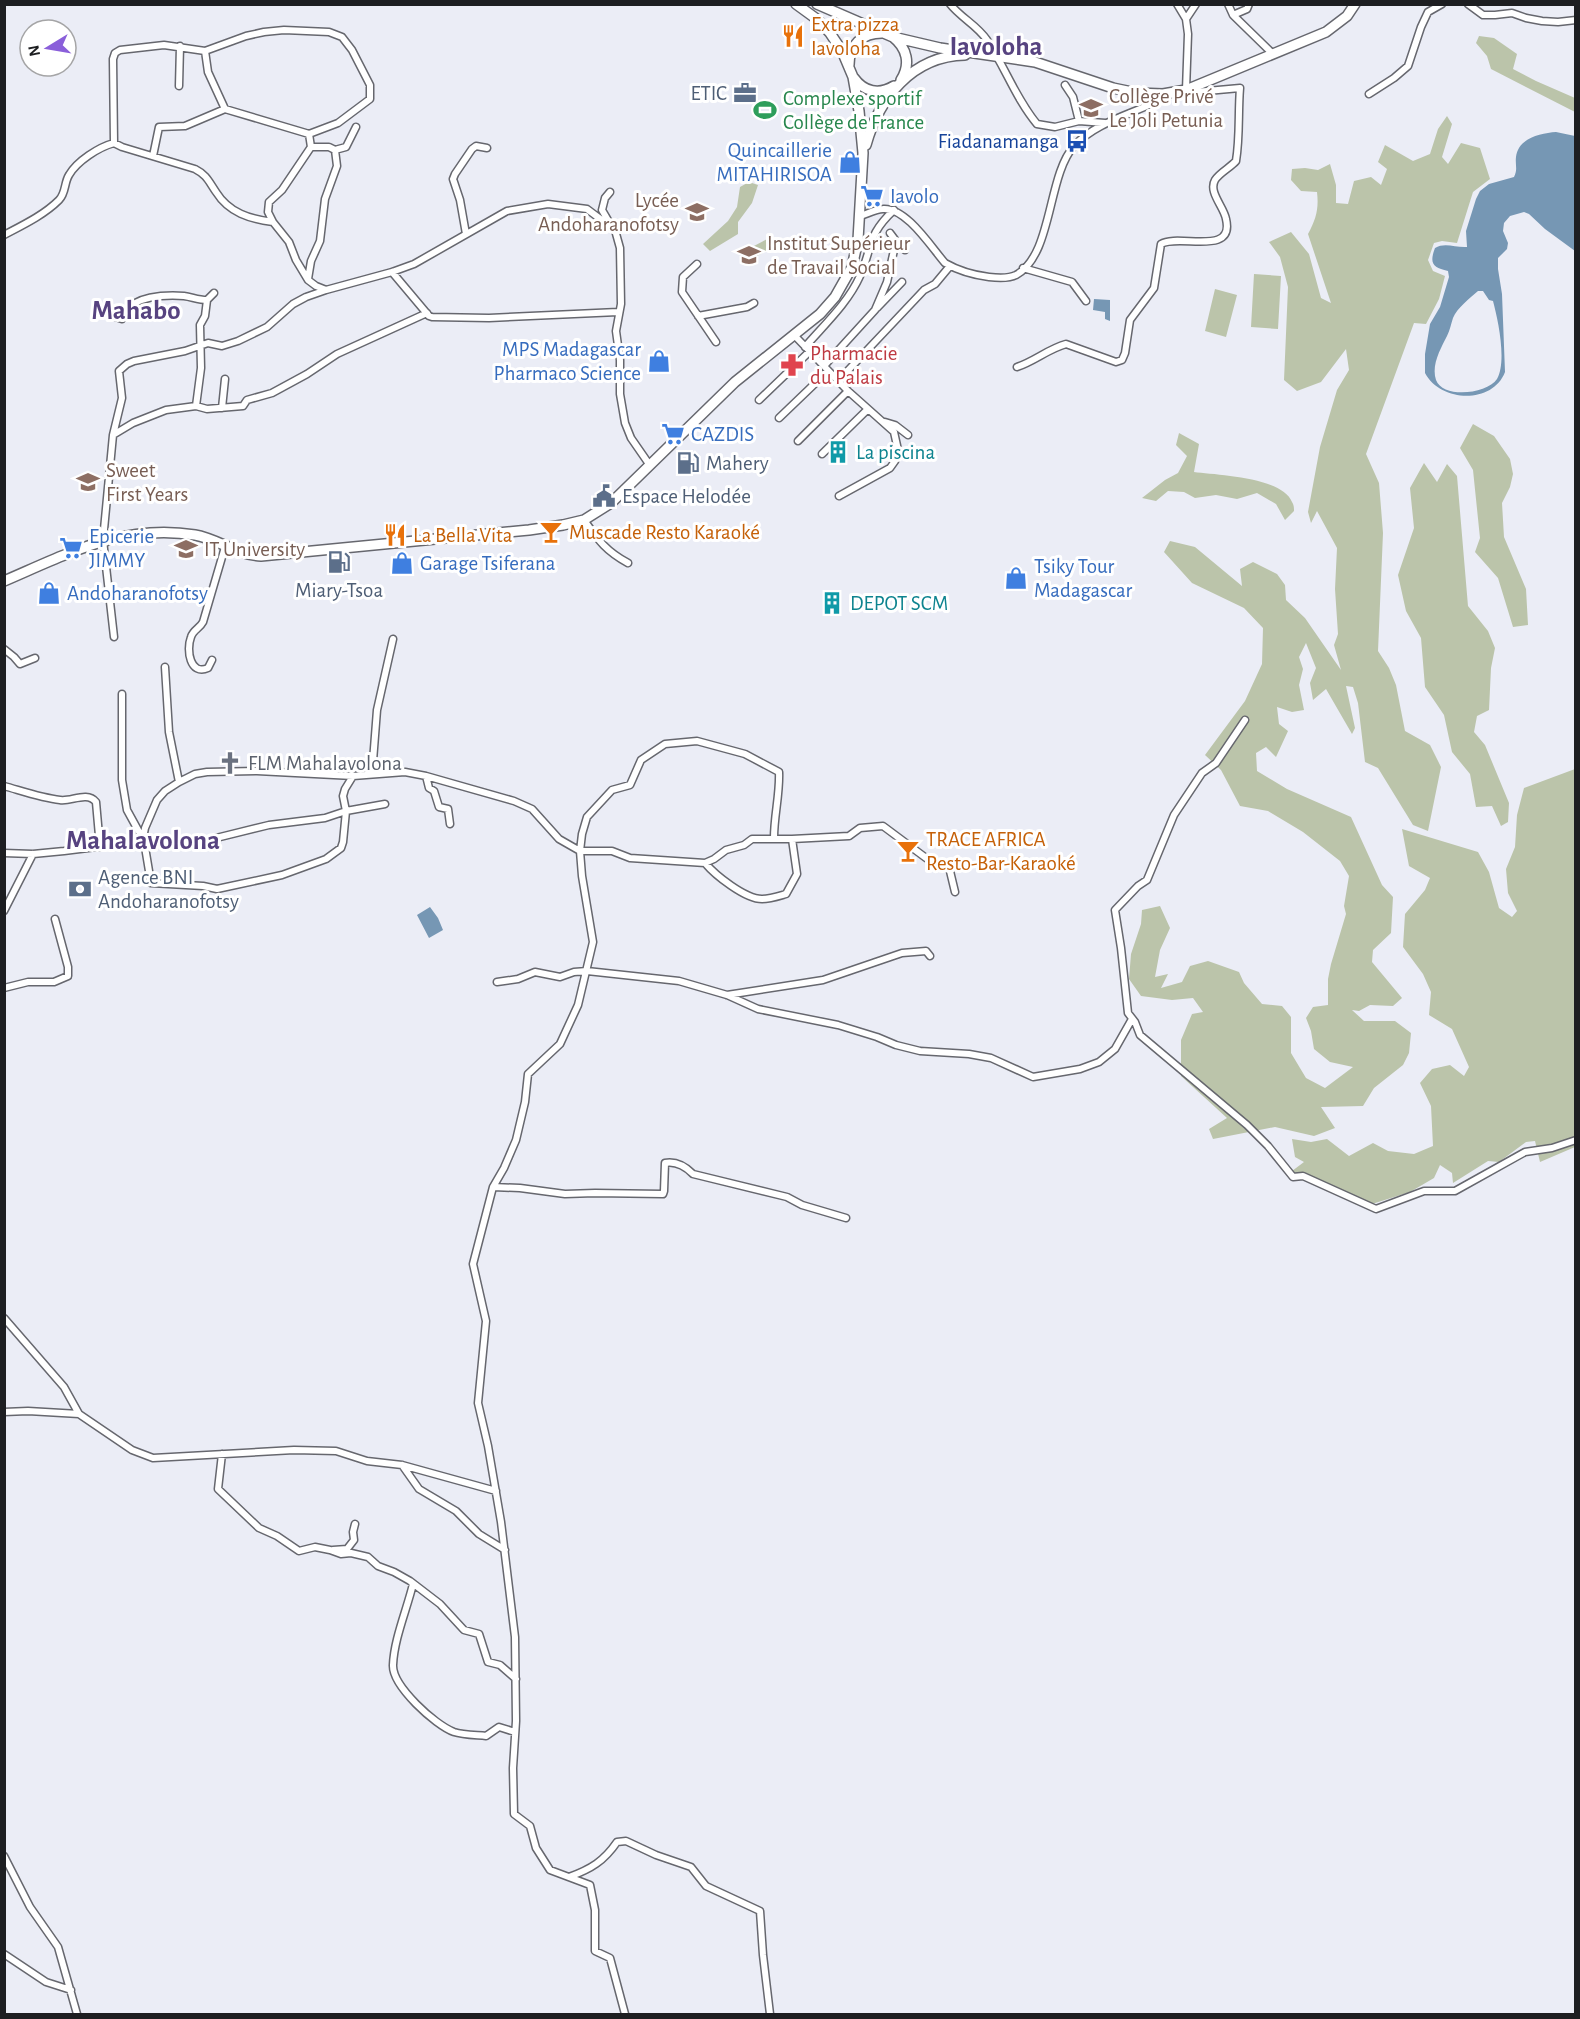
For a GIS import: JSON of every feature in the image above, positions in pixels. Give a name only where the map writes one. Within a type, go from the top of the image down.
[{"type":"main road","points":[[796,4],[818,20],[830,33],[837,42],[851,72],[862,87],[875,91],[884,91],[898,84],[919,67],[930,62],[959,55],[991,55]]},
{"type":"main road","points":[[817,4],[890,36],[903,47],[907,60],[906,70],[877,113],[863,153]]},
{"type":"main road","points":[[4,581],[103,540],[146,533],[197,536],[244,554],[261,556],[529,530],[584,520],[611,503],[735,382],[820,314],[844,282],[856,252],[860,216],[863,153],[850,52],[859,40],[872,34],[890,36],[940,48],[1035,62],[1113,88],[1146,94],[1173,93],[1186,90],[1326,32],[1340,22],[1355,4]]},
{"type":"street","points":[[950,4],[959,16],[976,28],[986,39],[991,55],[1037,124],[1055,127],[1079,122],[1107,124]]},
{"type":"street","points":[[1017,367],[1066,344],[1116,362],[1122,360],[1130,320],[1154,288],[1161,244],[1165,241],[1212,242],[1219,240],[1224,234],[1227,222],[1214,187],[1215,180],[1236,161],[1239,144],[1237,120],[1240,88],[1196,92],[1186,90],[1188,34],[1186,19],[1177,4]]},
{"type":"street","points":[[1186,19],[1196,4]]},
{"type":"street","points":[[1228,4],[1233,15],[1273,54]]},
{"type":"street","points":[[1233,15],[1247,9],[1249,4]]},
{"type":"street","points":[[1425,4],[1428,12]]},
{"type":"street","points":[[1369,94],[1408,66],[1431,4]]},
{"type":"street","points":[[1428,12],[1442,4]]},
{"type":"street","points":[[1468,4],[1483,15],[1512,13],[1542,21],[1575,20]]},
{"type":"street","points":[[114,143],[112,59],[120,50],[180,46],[206,51],[246,36],[284,30],[329,32],[342,37],[352,50],[370,85],[370,99],[338,123],[309,134],[225,109],[185,126],[159,127],[153,156]]},
{"type":"street","points":[[179,86],[180,46]]},
{"type":"street","points":[[206,51],[208,72],[225,109]]},
{"type":"street","points":[[1065,85],[1073,97],[1079,122]]},
{"type":"street","points":[[860,216],[882,208],[894,210],[909,221],[950,266],[964,272],[994,277],[1016,275],[1030,261],[1037,247],[1058,180],[1072,148],[1094,129],[1157,103],[1173,93]]},
{"type":"street","points":[[311,147],[329,147],[335,150],[346,147],[356,127]]},
{"type":"street","points":[[309,134],[311,147],[282,190],[269,202],[268,212],[289,242],[308,280],[315,286],[326,290]]},
{"type":"street","points":[[4,235],[27,223],[60,200],[64,194],[69,174],[80,163],[106,145],[114,143],[204,173],[216,193],[234,211],[258,220],[273,222]]},
{"type":"street","points":[[466,234],[453,179],[472,149],[476,146],[487,148]]},
{"type":"street","points":[[308,280],[311,261],[320,241],[325,199],[337,166],[335,150]]},
{"type":"street","points":[[610,192],[604,198],[602,210],[615,230],[620,248],[621,304],[616,331],[622,411],[632,438],[649,464]]},
{"type":"street","points":[[114,637],[103,540],[113,435],[122,398],[119,371],[127,364],[186,351],[208,343],[222,346],[238,341],[267,327],[306,297],[414,264],[507,211],[548,204],[587,209],[615,230]]},
{"type":"street","points":[[759,400],[807,349],[842,304],[860,276],[872,237],[881,221],[894,210]]},
{"type":"street","points":[[890,233],[905,250]]},
{"type":"street","points":[[875,310],[887,282],[896,241]]},
{"type":"street","points":[[697,264],[683,277],[682,292],[716,342]]},
{"type":"street","points":[[838,381],[924,290],[935,284],[950,266]]},
{"type":"street","points":[[1023,268],[1072,282],[1086,301]]},
{"type":"street","points":[[392,272],[432,317],[489,318],[618,312]]},
{"type":"street","points":[[779,418],[826,369],[875,310],[902,282]]},
{"type":"street","points":[[196,406],[201,368],[200,325],[205,316],[207,300],[214,293]]},
{"type":"street","points":[[106,314],[122,319],[131,305],[171,295],[207,300]]},
{"type":"street","points":[[698,316],[747,307],[754,303]]},
{"type":"street","points":[[113,435],[133,423],[166,410],[196,406],[207,409],[243,406],[247,400],[272,393],[337,354],[427,313]]},
{"type":"street","points":[[794,335],[848,391],[894,432],[898,450],[890,468],[839,496]]},
{"type":"street","points":[[222,408],[225,379]]},
{"type":"street","points":[[798,441],[848,391]]},
{"type":"street","points":[[822,454],[868,409]]},
{"type":"street","points":[[881,421],[895,425],[908,435]]},
{"type":"street","points":[[584,520],[598,540],[611,553],[628,563]]},
{"type":"street","points":[[212,660],[208,668],[197,669],[192,664],[189,647],[192,634],[200,628],[203,622],[225,547]]},
{"type":"street","points":[[372,774],[377,710],[393,639]]},
{"type":"street","points":[[4,649],[20,664],[35,658]]},
{"type":"street","points":[[165,667],[169,732],[178,782]]},
{"type":"street","points":[[122,694],[122,780],[127,810],[143,839],[151,882],[217,889],[282,875],[333,855],[341,848],[343,842],[346,811],[343,796],[353,776]]},
{"type":"street","points":[[1245,720],[1216,763],[1202,773],[1174,815],[1147,880],[1115,910],[1128,1013],[1140,1035],[1247,1125],[1268,1146],[1293,1177],[1303,1176],[1316,1181],[1376,1209],[1424,1191],[1455,1191],[1525,1152],[1552,1148],[1575,1140]]},
{"type":"street","points":[[625,2014],[610,1958],[595,1951],[595,1910],[590,1885],[550,1870],[536,1848],[530,1826],[514,1814],[515,1637],[496,1491],[478,1403],[486,1321],[473,1264],[493,1187],[516,1140],[525,1102],[528,1074],[560,1044],[578,1005],[587,971],[593,942],[583,885],[580,851],[587,817],[612,790],[630,785],[641,760],[665,744],[697,741],[745,754],[779,772],[780,788],[774,820],[774,838]]},
{"type":"street","points":[[143,839],[145,828],[157,800],[178,782],[195,774],[217,771],[302,772],[353,776],[405,772],[514,801],[532,809],[559,839],[580,851],[612,851],[630,858],[705,863],[726,850],[744,845],[752,839],[849,836],[860,828],[883,826],[926,858],[949,867],[955,892]]},
{"type":"street","points":[[426,776],[429,788],[434,791],[438,806],[447,807],[450,824]]},
{"type":"street","points":[[4,786],[62,801],[87,797],[93,799],[96,802],[100,847]]},
{"type":"street","points":[[4,853],[33,854],[100,847],[143,839],[204,841],[269,825],[325,818],[346,811],[386,804]]},
{"type":"street","points":[[705,863],[712,872],[738,890],[760,899],[786,894],[797,874],[792,839]]},
{"type":"street","points":[[4,911],[33,854]]},
{"type":"street","points":[[4,988],[28,982],[54,982],[68,976],[68,967],[55,919]]},
{"type":"street","points":[[727,996],[823,980],[902,953],[926,951],[930,956]]},
{"type":"street","points":[[497,982],[518,979],[535,972],[560,977],[574,972],[587,971],[679,981],[727,996],[758,1009],[838,1025],[920,1051],[969,1054],[991,1058],[1034,1077],[1080,1069],[1099,1062],[1115,1049],[1132,1019]]},
{"type":"street","points":[[493,1187],[565,1194],[645,1193],[660,1195],[664,1191],[665,1163],[676,1162],[698,1175],[787,1197],[846,1218]]},
{"type":"street","points":[[4,1318],[64,1387],[79,1414],[132,1450],[147,1456],[153,1458],[294,1449],[336,1451],[367,1461],[402,1465],[496,1491]]},
{"type":"street","points":[[4,1412],[28,1410],[79,1414]]},
{"type":"street","points":[[222,1454],[218,1489],[259,1528],[277,1536],[299,1551],[315,1548],[347,1549],[354,1540],[352,1532],[355,1524]]},
{"type":"street","points":[[402,1465],[419,1489],[456,1511],[479,1534],[505,1550]]},
{"type":"street","points":[[330,1550],[341,1554],[351,1553],[368,1557],[378,1566],[394,1572],[413,1584],[440,1604],[464,1630],[479,1634],[488,1662],[500,1665],[516,1680]]},
{"type":"street","points":[[413,1584],[400,1630],[393,1667],[404,1690],[431,1719],[455,1732],[486,1736],[499,1727],[515,1732]]},
{"type":"street","points":[[569,1877],[589,1870],[610,1853],[617,1842],[626,1841],[656,1855],[691,1867],[706,1886],[760,1911],[770,2014]]},
{"type":"street","points":[[4,1856],[30,1908],[58,1947],[77,2014]]},
{"type":"street","points":[[4,1954],[46,1982],[71,1990]]},
{"type":"green space","points":[[1479,36],[1494,38],[1517,54],[1513,69],[1575,98],[1575,112],[1491,69],[1487,56],[1476,43]]},
{"type":"green space","points":[[1447,116],[1452,124],[1442,157],[1448,164],[1461,143],[1480,148],[1490,179],[1473,192],[1457,243],[1442,241],[1434,243],[1428,260],[1433,271],[1445,276],[1439,299],[1426,324],[1414,323],[1366,454],[1379,483],[1383,533],[1378,651],[1396,685],[1405,731],[1430,745],[1441,767],[1428,831],[1413,825],[1378,768],[1365,762],[1358,703],[1353,687],[1346,686],[1355,728],[1352,734],[1326,689],[1313,700],[1310,683],[1316,668],[1306,643],[1299,657],[1303,669],[1299,685],[1304,710],[1292,712],[1277,707],[1279,724],[1288,731],[1276,757],[1266,747],[1256,753],[1257,771],[1287,789],[1351,817],[1382,885],[1393,897],[1391,933],[1373,950],[1372,962],[1402,998],[1393,1006],[1370,1005],[1359,1011],[1352,1010],[1364,1021],[1395,1021],[1411,1033],[1409,1053],[1403,1065],[1374,1088],[1363,1106],[1321,1107],[1335,1128],[1314,1136],[1275,1127],[1213,1139],[1209,1129],[1227,1118],[1181,1076],[1181,1040],[1192,1014],[1203,1012],[1193,998],[1172,1000],[1141,996],[1129,979],[1131,954],[1141,924],[1142,910],[1160,906],[1170,928],[1160,950],[1155,977],[1168,974],[1161,988],[1182,982],[1190,966],[1208,961],[1239,972],[1244,983],[1262,1004],[1282,1006],[1291,1017],[1291,1053],[1306,1078],[1325,1088],[1353,1067],[1330,1062],[1314,1049],[1306,1018],[1313,1007],[1328,1005],[1328,979],[1346,914],[1344,906],[1349,876],[1340,861],[1303,832],[1268,811],[1240,806],[1221,770],[1205,755],[1245,701],[1262,664],[1263,628],[1244,608],[1192,583],[1164,552],[1170,541],[1195,547],[1242,586],[1240,569],[1253,562],[1277,574],[1285,585],[1286,600],[1305,618],[1341,670],[1334,645],[1338,634],[1335,589],[1337,548],[1317,511],[1311,523],[1308,512],[1320,447],[1337,390],[1349,370],[1346,349],[1321,382],[1297,391],[1284,380],[1288,287],[1280,257],[1269,242],[1291,232],[1309,254],[1321,298],[1331,303],[1308,234],[1316,214],[1317,192],[1301,191],[1291,180],[1292,169],[1318,170],[1330,164],[1336,185],[1336,203],[1348,204],[1354,181],[1371,177],[1381,185],[1387,169],[1378,162],[1385,145],[1413,161],[1430,154],[1438,129]]},
{"type":"green space","points":[[749,182],[758,185],[752,203],[738,222],[738,234],[710,251],[703,244],[728,221],[737,207],[740,187]]},
{"type":"green space","points":[[769,238],[774,247],[757,256],[752,247]]},
{"type":"green space","points":[[1254,274],[1281,276],[1278,329],[1251,327]]},
{"type":"green space","points":[[1215,289],[1237,295],[1226,337],[1205,331]]},
{"type":"green space","points":[[1473,424],[1494,436],[1510,459],[1513,474],[1510,487],[1502,503],[1504,537],[1526,589],[1528,625],[1513,627],[1498,578],[1475,552],[1480,538],[1473,470],[1460,448]]},
{"type":"green space","points":[[1179,433],[1199,444],[1194,472],[1232,476],[1276,487],[1293,503],[1294,511],[1285,520],[1276,504],[1257,493],[1237,499],[1216,495],[1195,498],[1184,492],[1168,491],[1156,501],[1142,498],[1178,473],[1187,456],[1176,445]]},
{"type":"green space","points":[[1424,463],[1437,482],[1447,464],[1457,476],[1468,606],[1488,631],[1495,648],[1491,668],[1489,710],[1477,716],[1474,732],[1485,745],[1509,803],[1508,822],[1501,826],[1492,806],[1476,807],[1470,774],[1452,752],[1444,715],[1425,687],[1421,638],[1406,611],[1398,575],[1414,528],[1410,488]]},
{"type":"green space","points":[[1575,769],[1575,1147],[1540,1162],[1535,1141],[1526,1142],[1499,1162],[1488,1161],[1453,1183],[1452,1173],[1440,1165],[1434,1178],[1410,1192],[1372,1204],[1314,1185],[1292,1171],[1304,1162],[1295,1157],[1292,1139],[1311,1142],[1327,1139],[1349,1156],[1373,1143],[1388,1151],[1414,1154],[1433,1146],[1431,1106],[1420,1083],[1432,1069],[1450,1065],[1464,1076],[1469,1067],[1452,1029],[1429,1015],[1431,992],[1423,974],[1403,947],[1405,914],[1425,890],[1430,878],[1409,866],[1402,829],[1478,852],[1489,872],[1499,908],[1512,917],[1517,911],[1508,893],[1506,869],[1515,847],[1517,815],[1524,788]]},
{"type":"water","points":[[1550,133],[1575,136],[1575,251],[1529,214],[1524,212],[1510,216],[1504,223],[1503,231],[1508,243],[1507,249],[1498,258],[1505,372],[1490,390],[1479,394],[1466,396],[1443,390],[1425,373],[1425,354],[1430,324],[1440,307],[1449,277],[1448,271],[1434,264],[1432,258],[1435,248],[1447,245],[1467,247],[1466,231],[1480,191],[1489,184],[1514,177],[1516,157],[1521,145],[1537,135]],"holes":[[[1478,291],[1483,291],[1489,300],[1493,301],[1497,319],[1501,340],[1500,371],[1497,379],[1484,388],[1465,392],[1447,390],[1436,380],[1437,357],[1455,314]]]},
{"type":"water","points":[[1094,299],[1110,300],[1110,321],[1105,319],[1105,312],[1093,310]]},
{"type":"water","points":[[430,907],[443,930],[429,938],[417,915]]},
{"type":"place","name":"Extra pizza Iavoloha","points":[[793,36]]},
{"type":"place","name":"ETIC","points":[[745,93]]},
{"type":"place","name":"Collège Privé Le Joli Petunia","points":[[1091,108]]},
{"type":"place","name":"Complexe sportif Collège de France","points":[[765,110]]},
{"type":"place","name":"Fiadanamanga","points":[[1077,141]]},
{"type":"place","name":"Quincaillerie MITAHIRISOA","points":[[850,162]]},
{"type":"place","name":"Iavolo","points":[[872,196]]},
{"type":"place","name":"Lycée Andoharanofotsy","points":[[697,212]]},
{"type":"place","name":"Institut Supérieur de Travail Social","points":[[749,255]]},
{"type":"place","name":"MPS Madagascar Pharmaco Science","points":[[659,361]]},
{"type":"place","name":"Pharmacie du Palais","points":[[792,365]]},
{"type":"place","name":"CAZDIS","points":[[673,434]]},
{"type":"place","name":"La piscina","points":[[838,452]]},
{"type":"place","name":"Mahery","points":[[688,463]]},
{"type":"place","name":"Sweet First Years","points":[[88,482]]},
{"type":"place","name":"Espace Helodée","points":[[604,496]]},
{"type":"place","name":"Muscade Resto Karaoké","points":[[551,532]]},
{"type":"place","name":"La Bella Vita","points":[[395,535]]},
{"type":"place","name":"Epicerie JIMMY","points":[[71,548]]},
{"type":"place","name":"IT University","points":[[186,549]]},
{"type":"place","name":"Miary-Tsoa","points":[[339,562]]},
{"type":"place","name":"Garage Tsiferana","points":[[402,563]]},
{"type":"place","name":"Tsiky Tour Madagascar","points":[[1016,578]]},
{"type":"place","name":"Andoharanofotsy","points":[[49,593]]},
{"type":"place","name":"DEPOT SCM","points":[[832,603]]},
{"type":"place","name":"FLM Mahalavolona","points":[[230,763]]},
{"type":"place","name":"TRACE AFRICA Resto-Bar-Karaoké","points":[[908,851]]},
{"type":"place","name":"Agence BNI Andoharanofotsy","points":[[80,889]]},
{"type":"district","name":"Iavoloha","points":[[996,46]]},
{"type":"district","name":"Mahabo","points":[[136,310]]},
{"type":"district","name":"Mahalavolona","points":[[143,840]]}]
